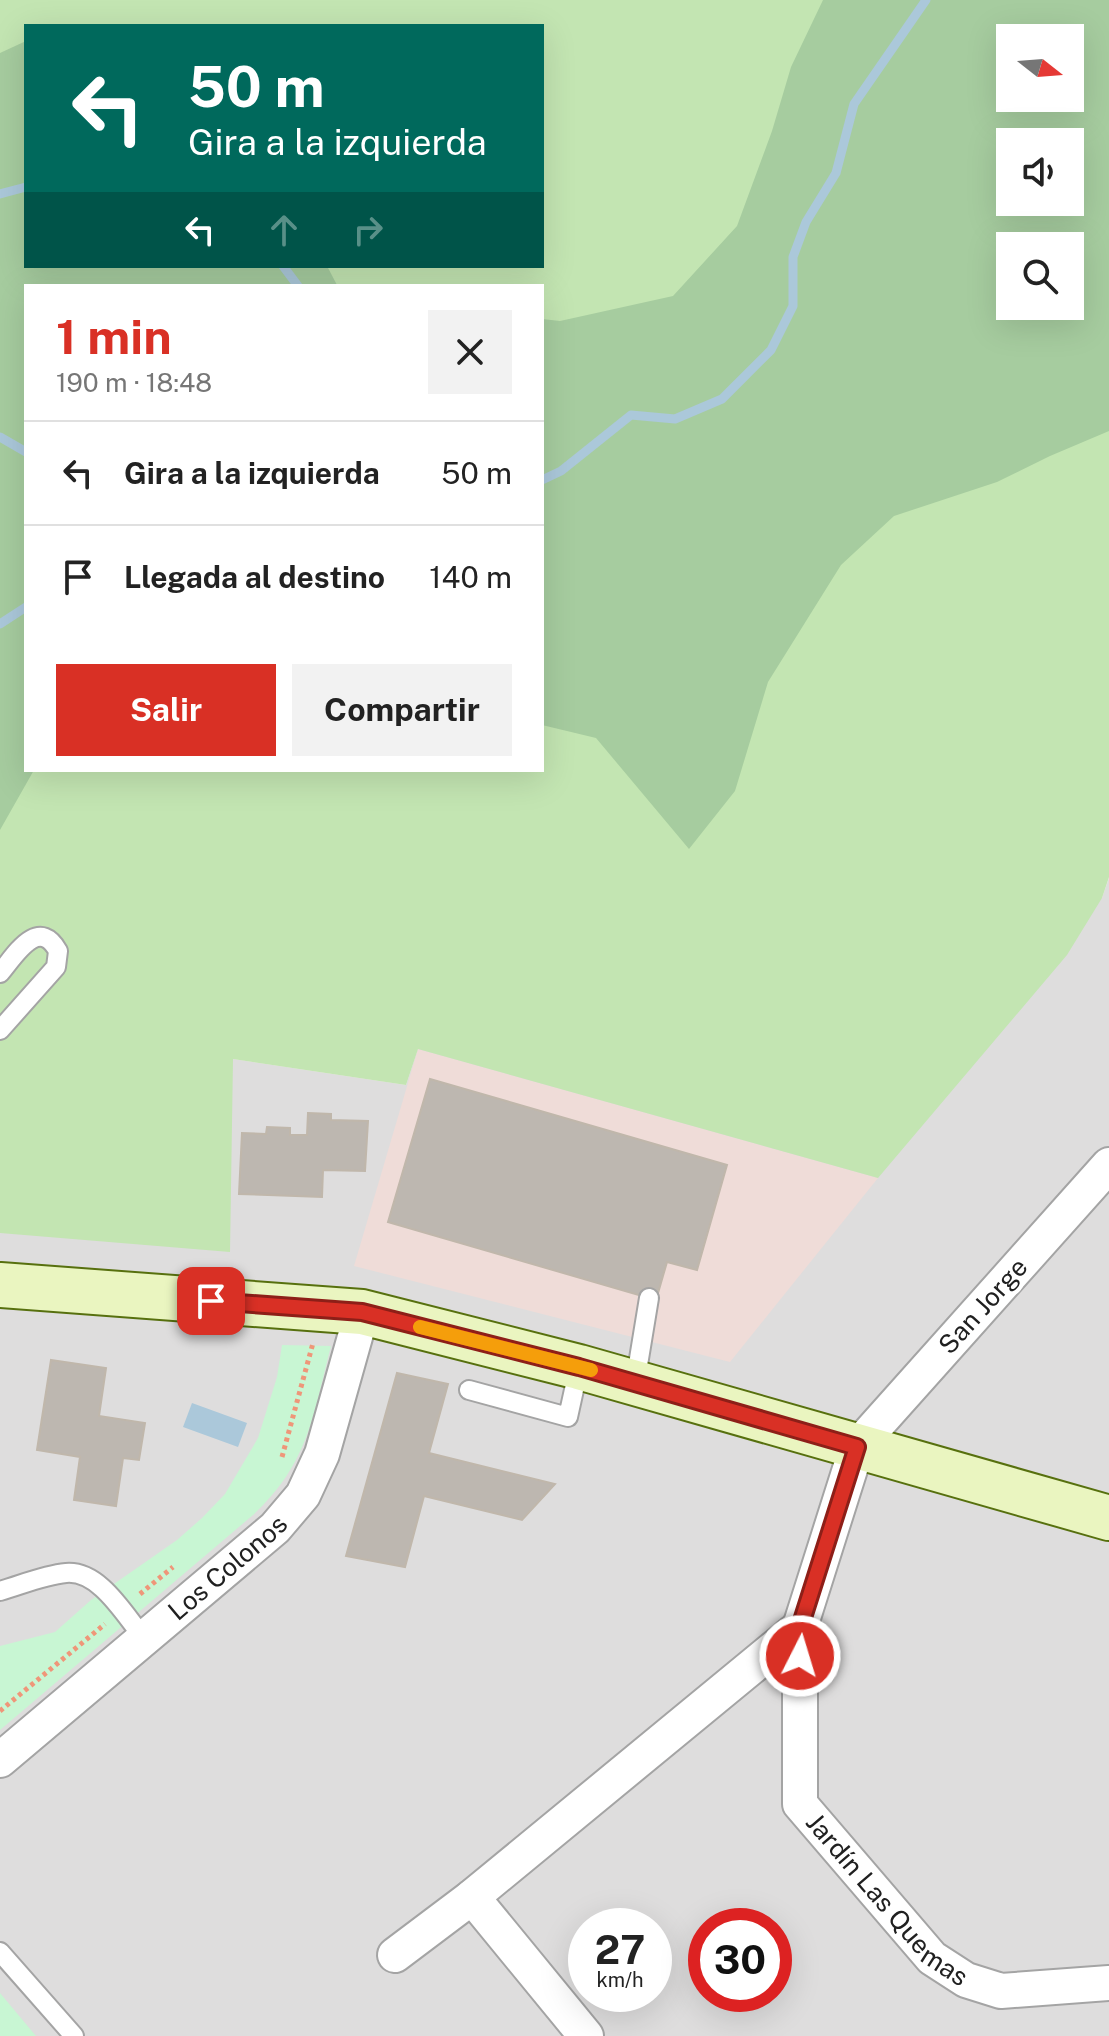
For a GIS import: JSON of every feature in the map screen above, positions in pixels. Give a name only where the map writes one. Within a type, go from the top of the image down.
[{"type":"main road","points":[[0,1285],[362,1312],[579,1367],[1109,1518]]},
{"type":"street","name":"San Jorge","points":[[857,1447],[1106,1172]]},
{"type":"street","name":"Los Colonos","points":[[3,1752],[275,1528],[303,1495],[322,1454],[362,1312]]},
{"type":"street","name":"Jardín Las Quemas","points":[[857,1447],[800,1627],[800,1804],[932,1958],[966,1980],[1001,1991],[1109,1983]]},
{"type":"street","points":[[395,1955],[472,1897],[800,1627]]},
{"type":"street","points":[[472,1897],[586,2036]]},
{"type":"lane","points":[[0,973],[23,944],[31,939],[47,939],[58,951],[56,967],[0,1030]]},
{"type":"lane","points":[[635,1383],[649,1298]]},
{"type":"lane","points":[[469,1390],[568,1417],[579,1367]]},
{"type":"lane","points":[[0,1591],[59,1574],[80,1574],[95,1582],[144,1638]]},
{"type":"lane","points":[[0,1952],[74,2036]]},
{"type":"path","points":[[280,1465],[314,1338],[302,1336]]},
{"type":"path","points":[[0,1711],[178,1563]]},
{"type":"shaded area","points":[[1109,878],[1109,2036],[0,2036],[0,1220],[233,1059],[406,1085],[418,1049],[1102,898]]},
{"type":"shaded area","points":[[418,1049],[878,1178],[730,1362],[354,1266]]},
{"type":"green space","points":[[0,0],[1109,0],[1109,877],[1102,898],[1067,955],[878,1178],[418,1049],[406,1085],[233,1059],[230,1252],[0,1233]]},
{"type":"green space","points":[[823,0],[1109,0],[1109,431],[997,482],[894,516],[841,565],[768,682],[735,791],[689,849],[596,738],[544,725],[544,319],[560,321],[673,296],[737,226],[772,131],[791,67]]},
{"type":"green space","points":[[24,42],[24,268],[328,268],[336,284],[24,284],[24,772],[33,772],[0,830],[0,53]]},
{"type":"green space","points":[[282,1345],[331,1346],[306,1437],[298,1457],[272,1496],[0,1730],[0,1646],[55,1632],[91,1600],[177,1540],[225,1494],[258,1438],[277,1377]]},
{"type":"green space","points":[[0,1993],[36,2036],[0,2036]]},
{"type":"water","points":[[192,1403],[247,1423],[238,1447],[183,1427]]},
{"type":"building","points":[[430,1079],[727,1165],[697,1270],[667,1262],[656,1300],[388,1222]]},
{"type":"building","points":[[308,1113],[331,1114],[331,1120],[368,1121],[365,1171],[323,1170],[322,1197],[239,1194],[242,1133],[266,1134],[267,1127],[290,1128],[290,1135],[307,1135]]},
{"type":"building","points":[[51,1360],[106,1368],[99,1416],[145,1423],[139,1460],[123,1458],[116,1506],[74,1500],[80,1457],[37,1450]]},
{"type":"building","points":[[397,1373],[448,1384],[429,1453],[555,1484],[522,1520],[424,1496],[405,1567],[346,1556]]},
{"type":"waterway","points":[[544,479],[561,471],[631,415],[675,419],[722,399],[771,350],[793,306],[793,257],[806,222],[836,173],[854,104],[926,0]]},
{"type":"waterway","points":[[0,194],[24,188]]},
{"type":"waterway","points":[[284,268],[296,284]]},
{"type":"waterway","points":[[0,437],[24,451]]},
{"type":"waterway","points":[[0,624],[24,608]]},
{"type":"slow traffic","points":[[420,1327],[591,1370]]},
{"type":"route","points":[[211,1301],[362,1312],[579,1367],[857,1447],[800,1627],[800,1656]]}]
